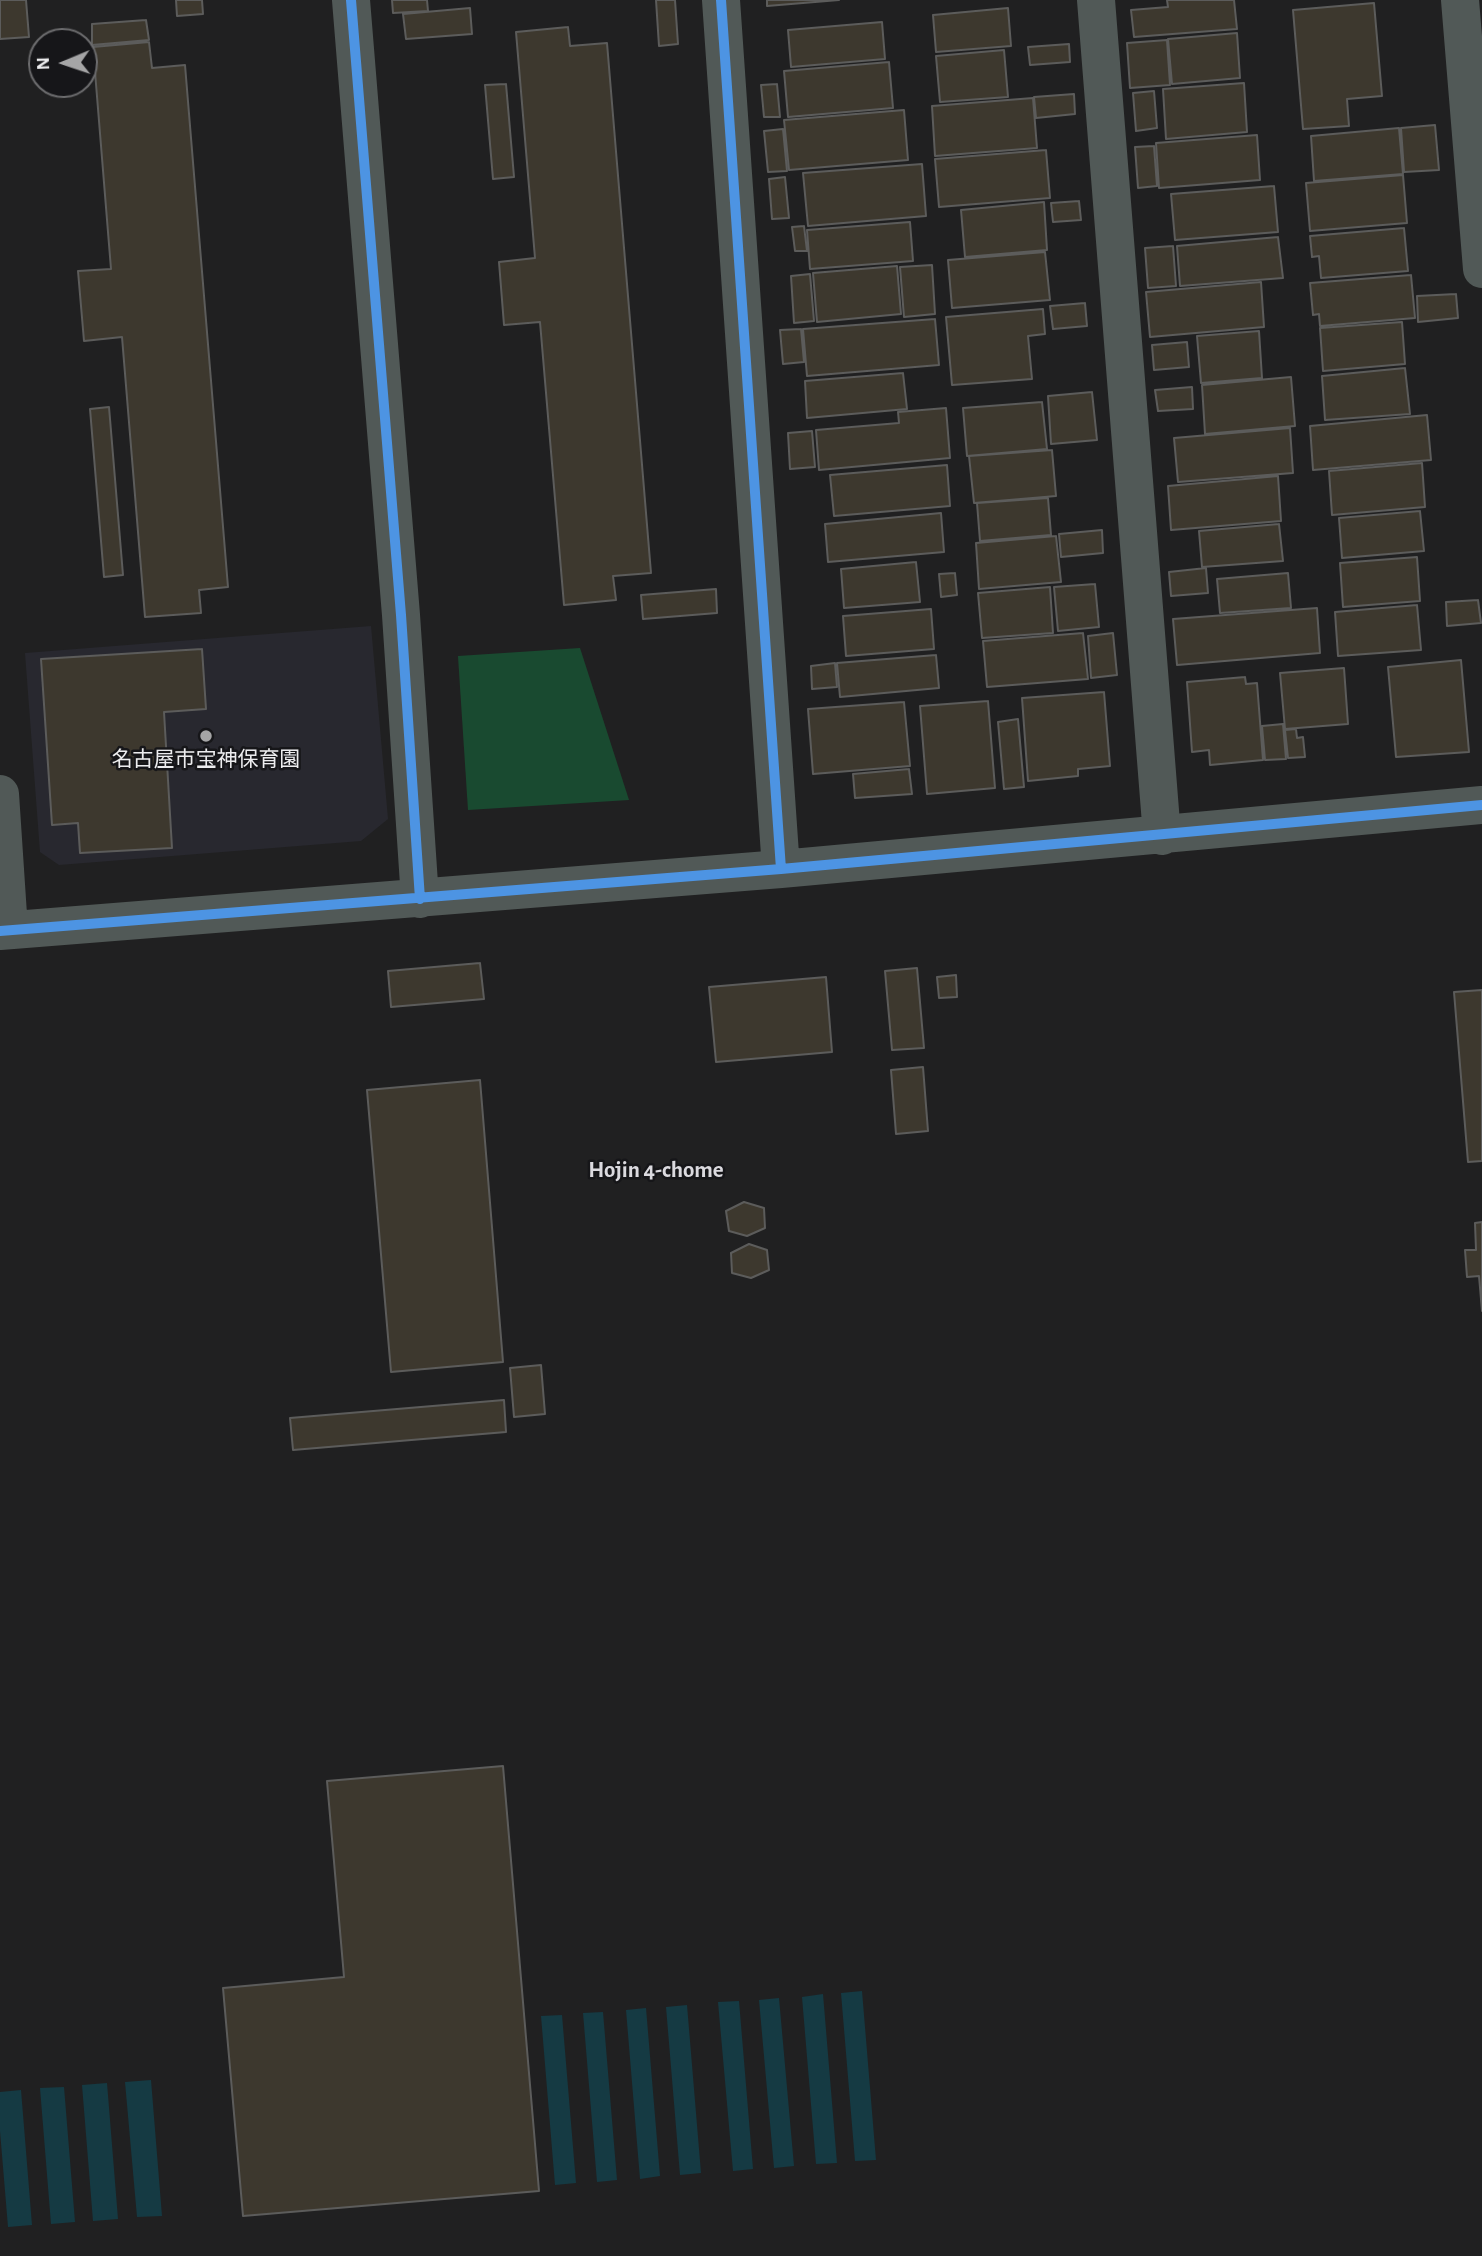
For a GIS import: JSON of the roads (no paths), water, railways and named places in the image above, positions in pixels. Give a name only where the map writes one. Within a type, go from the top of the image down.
[{"type":"street","points":[[351,0],[401,615],[420,899]]},
{"type":"street","points":[[721,0],[781,869]]},
{"type":"street","points":[[1096,0],[1162,836]]},
{"type":"street","points":[[1460,0],[1482,269]]},
{"type":"street","points":[[0,794],[5,930],[781,869],[1482,805]]},
{"type":"water","points":[[862,1991],[876,2160],[855,2161],[841,1993]]},
{"type":"water","points":[[823,1994],[837,2163],[816,2164],[802,1997]]},
{"type":"water","points":[[779,1998],[794,2166],[774,2168],[759,2000]]},
{"type":"water","points":[[739,2001],[753,2169],[733,2171],[718,2002]]},
{"type":"water","points":[[687,2005],[701,2173],[680,2175],[666,2007]]},
{"type":"water","points":[[646,2008],[660,2176],[640,2179],[626,2010]]},
{"type":"water","points":[[603,2012],[617,2180],[597,2182],[583,2013]]},
{"type":"water","points":[[562,2015],[576,2183],[555,2185],[541,2016]]},
{"type":"water","points":[[151,2080],[162,2216],[137,2217],[125,2082]]},
{"type":"water","points":[[107,2083],[118,2219],[93,2221],[82,2085]]},
{"type":"water","points":[[64,2087],[75,2222],[51,2224],[40,2088]]},
{"type":"water","points":[[21,2090],[32,2225],[8,2227],[0,2131],[0,2092]]},
{"type":"place","name":"名古屋市宝神保育園","points":[[206,736]]},
{"type":"district","name":"Hojin 4-chome","points":[[656,1170]]}]
